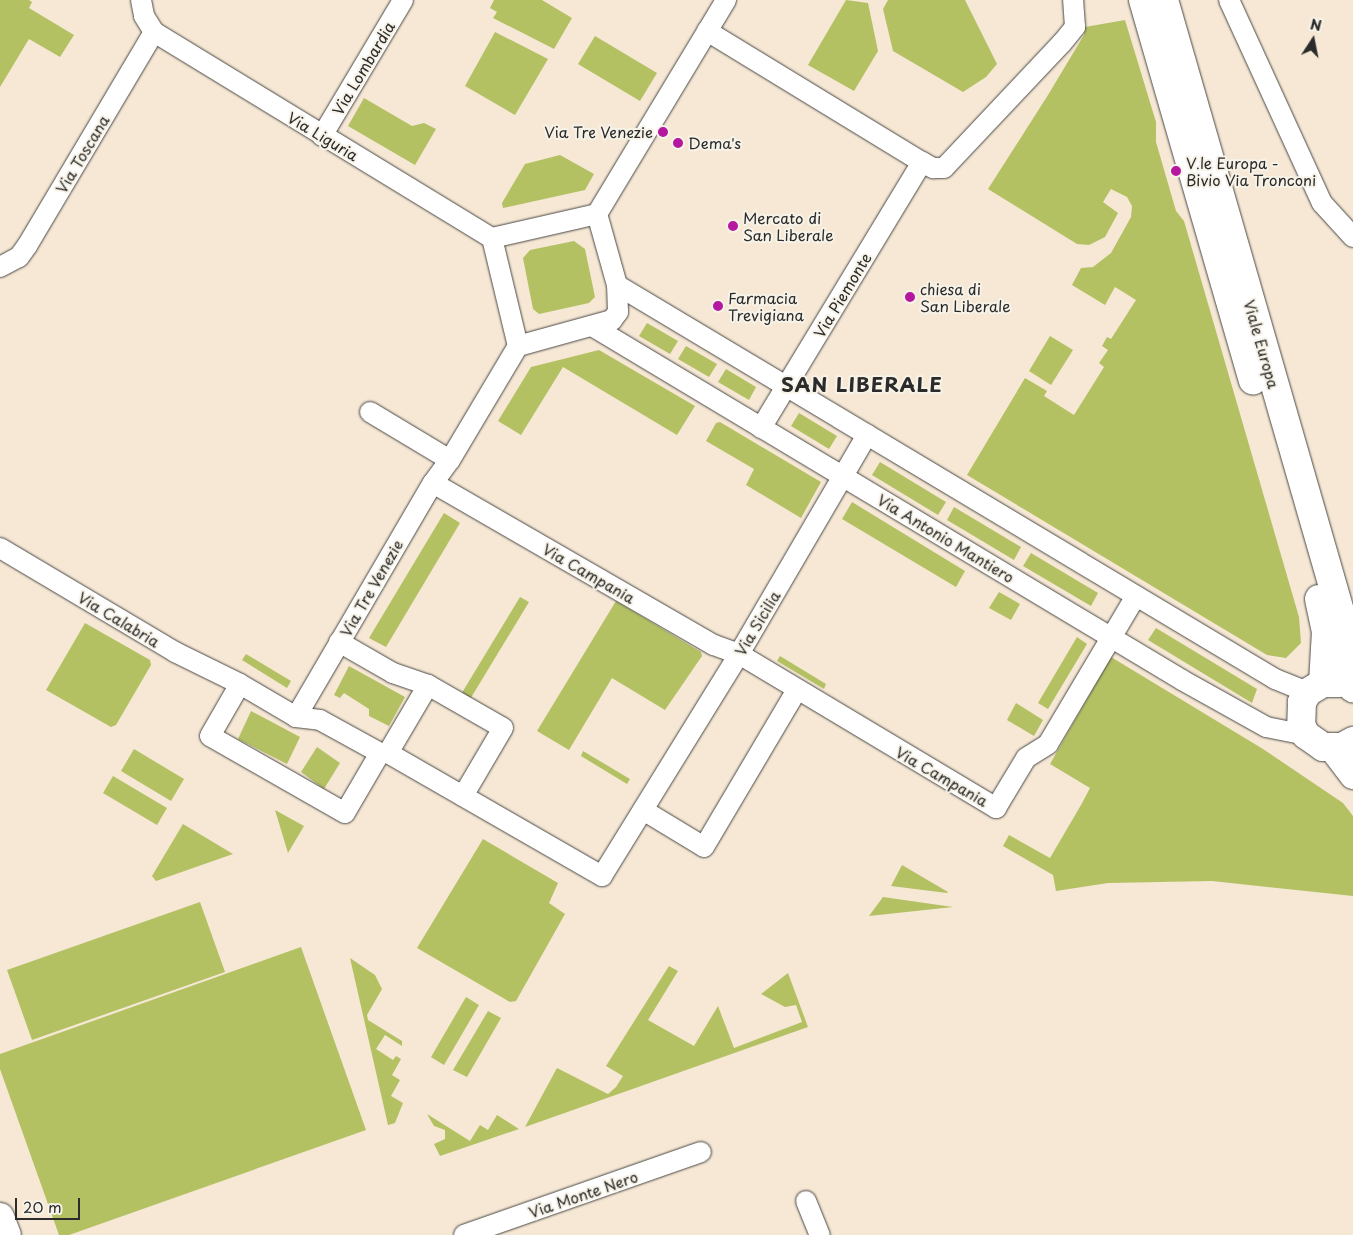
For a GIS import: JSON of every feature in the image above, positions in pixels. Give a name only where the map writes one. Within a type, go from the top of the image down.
[{"type":"main road","name":"Viale Europa","points":[[1142,0],[1324,616],[1327,645],[1316,688],[1300,713],[1306,735]]},
{"type":"main road","name":"Viale Europa","points":[[1164,0],[1342,617],[1353,689],[1333,682],[1316,688]]},
{"type":"main road","points":[[1306,735],[1322,747],[1343,745],[1353,776]]},
{"type":"main road","points":[[0,1217],[7,1235]]},
{"type":"street","points":[[141,0],[144,16],[154,32]]},
{"type":"street","name":"Via Lombardia","points":[[322,136],[404,0]]},
{"type":"street","points":[[598,214],[492,238],[518,346],[612,320],[618,312],[617,285],[598,214],[726,0]]},
{"type":"street","points":[[707,31],[922,162],[933,168],[944,168],[1056,52],[1075,26],[1072,0]]},
{"type":"street","points":[[1229,0],[1322,203],[1353,237]]},
{"type":"street","name":"Via Liguria","points":[[154,32],[492,238]]},
{"type":"street","name":"Via Toscana","points":[[0,267],[19,257],[27,246],[154,32]]},
{"type":"street","name":"Via Piemonte","points":[[761,428],[922,162]]},
{"type":"street","points":[[617,285],[1275,679],[1316,688]]},
{"type":"street","name":"Via Antonio Mantiero","points":[[592,326],[1111,637],[1266,727],[1306,735]]},
{"type":"street","name":"Via Tre Venezie","points":[[296,717],[433,483],[450,460],[518,346]]},
{"type":"street","points":[[370,412],[450,460]]},
{"type":"street","name":"Via Sicilia","points":[[296,717],[320,720],[384,753],[602,876],[739,654],[867,435]]},
{"type":"street","name":"Via Campania","points":[[433,483],[714,645],[739,654],[996,808],[1026,758],[1048,744],[1136,596]]},
{"type":"street","name":"Via Calabria","points":[[2,554],[175,652],[240,684],[296,717]]},
{"type":"street","points":[[339,642],[393,673],[428,685],[503,728],[463,796]]},
{"type":"street","points":[[240,684],[210,736],[344,813],[428,685]]},
{"type":"street","points":[[643,810],[704,847],[797,690]]},
{"type":"street","name":"Via Monte Nero","points":[[464,1235],[701,1152]]},
{"type":"street","points":[[806,1201],[820,1235]]},
{"type":"green space","points":[[0,0],[29,0],[32,2],[29,8],[74,35],[60,57],[29,39],[0,87]]},
{"type":"green space","points":[[494,0],[542,0],[572,18],[554,49],[493,18],[497,12],[490,8]]},
{"type":"green space","points":[[846,0],[868,3],[878,51],[854,91],[808,65]]},
{"type":"green space","points":[[888,0],[965,0],[997,64],[986,77],[963,92],[893,51],[883,9]]},
{"type":"green space","points":[[1125,20],[1156,122],[1156,142],[1176,211],[1184,221],[1299,617],[1301,643],[1286,658],[1267,655],[967,475],[1025,378],[1047,391],[1044,396],[1074,415],[1104,367],[1099,363],[1108,350],[1102,346],[1107,337],[1111,339],[1136,300],[1115,287],[1105,305],[1072,285],[1081,268],[1093,267],[1111,253],[1131,217],[1132,206],[1127,197],[1111,189],[1103,202],[1118,213],[1105,237],[1089,245],[1077,244],[988,189],[1084,35],[1085,27]]},
{"type":"green space","points":[[495,32],[548,59],[515,115],[465,86]]},
{"type":"green space","points":[[595,36],[657,73],[640,101],[578,64]]},
{"type":"green space","points":[[364,98],[412,126],[424,123],[436,129],[415,165],[348,126]]},
{"type":"green space","points":[[560,155],[594,174],[585,190],[503,208],[502,203],[525,164]]},
{"type":"green space","points":[[574,241],[585,249],[595,297],[589,303],[539,314],[533,309],[523,258],[530,250]]},
{"type":"green space","points":[[647,323],[678,341],[670,354],[639,336]]},
{"type":"green space","points":[[1050,336],[1073,350],[1051,385],[1029,371]]},
{"type":"green space","points":[[686,346],[717,364],[709,377],[678,359]]},
{"type":"green space","points":[[599,350],[695,406],[677,435],[563,367],[521,435],[498,421],[531,367]]},
{"type":"green space","points":[[726,369],[756,387],[749,400],[718,382]]},
{"type":"green space","points":[[799,413],[837,436],[829,449],[791,426]]},
{"type":"green space","points":[[720,422],[821,482],[801,518],[746,485],[754,469],[706,441],[716,423]]},
{"type":"green space","points":[[880,462],[946,502],[938,515],[872,475]]},
{"type":"green space","points":[[852,502],[965,571],[956,587],[842,519]]},
{"type":"green space","points":[[954,507],[1021,547],[1014,560],[947,520]]},
{"type":"green space","points":[[444,513],[460,523],[386,647],[369,638]]},
{"type":"green space","points":[[1031,553],[1098,593],[1091,606],[1023,566]]},
{"type":"green space","points":[[999,592],[1020,604],[1011,620],[989,608]]},
{"type":"green space","points":[[520,597],[529,602],[469,701],[460,696]]},
{"type":"green space","points":[[616,601],[701,652],[702,656],[665,710],[612,678],[569,750],[537,731]]},
{"type":"green space","points":[[85,623],[150,660],[151,665],[116,725],[111,727],[46,690]]},
{"type":"green space","points":[[1156,628],[1257,689],[1252,703],[1148,640]]},
{"type":"green space","points":[[1077,637],[1087,644],[1048,709],[1038,703]]},
{"type":"green space","points":[[246,654],[291,681],[287,688],[242,660]]},
{"type":"green space","points":[[780,656],[826,684],[824,689],[777,661]]},
{"type":"green space","points":[[1111,657],[1263,749],[1343,803],[1353,816],[1353,896],[1212,881],[1108,883],[1056,891],[1053,875],[1003,846],[1009,835],[1050,858],[1081,805],[1090,788],[1050,764]]},
{"type":"green space","points":[[349,666],[405,697],[389,726],[369,716],[369,709],[344,693],[340,698],[334,695]]},
{"type":"green space","points":[[1016,703],[1043,720],[1034,736],[1007,720]]},
{"type":"green space","points":[[251,711],[300,737],[287,764],[238,739]]},
{"type":"green space","points":[[317,747],[340,763],[324,789],[301,772]]},
{"type":"green space","points":[[134,749],[184,779],[171,801],[121,771]]},
{"type":"green space","points":[[583,751],[630,779],[627,784],[581,756]]},
{"type":"green space","points":[[113,776],[167,808],[157,825],[103,793]]},
{"type":"green space","points":[[275,810],[304,826],[288,853]]},
{"type":"green space","points":[[183,824],[233,854],[156,881],[152,876]]},
{"type":"green space","points":[[483,839],[558,883],[549,903],[565,914],[516,1001],[510,1002],[417,948]]},
{"type":"green space","points":[[902,865],[948,892],[891,886]]},
{"type":"green space","points":[[883,897],[953,907],[869,916]]},
{"type":"green space","points":[[200,902],[225,972],[32,1040],[7,970]]},
{"type":"green space","points":[[301,947],[366,1130],[69,1235],[59,1235],[0,1069],[0,1054]]},
{"type":"green space","points":[[350,958],[375,975],[382,989],[367,1015],[368,1020],[402,1041],[402,1046],[385,1035],[376,1049],[393,1060],[396,1056],[401,1059],[392,1075],[400,1080],[391,1096],[403,1103],[395,1123],[388,1125]]},
{"type":"green space","points":[[669,966],[678,971],[648,1020],[694,1046],[718,1006],[734,1048],[802,1022],[796,1005],[785,1007],[761,994],[788,973],[808,1027],[525,1127],[557,1068],[608,1094],[616,1087],[623,1076],[606,1066]]},
{"type":"green space","points":[[466,997],[479,1005],[444,1065],[431,1057]]},
{"type":"green space","points":[[488,1011],[501,1018],[467,1077],[453,1070]]},
{"type":"green space","points":[[427,1114],[470,1141],[480,1125],[488,1130],[497,1115],[519,1129],[440,1156],[434,1144],[445,1139],[445,1130],[434,1126]]},
{"type":"place","name":"Via Tre Venezie","points":[[663,132]]},
{"type":"place","name":"Dema's","points":[[678,143]]},
{"type":"place","name":"V.le Europa - Bivio Via Tronconi","points":[[1176,171]]},
{"type":"place","name":"Mercato di San Liberale","points":[[733,226]]},
{"type":"place","name":"chiesa di San Liberale","points":[[910,297]]},
{"type":"place","name":"Farmacia Trevigiana","points":[[718,306]]},
{"type":"district","name":"SAN LIBERALE","points":[[862,384]]}]
